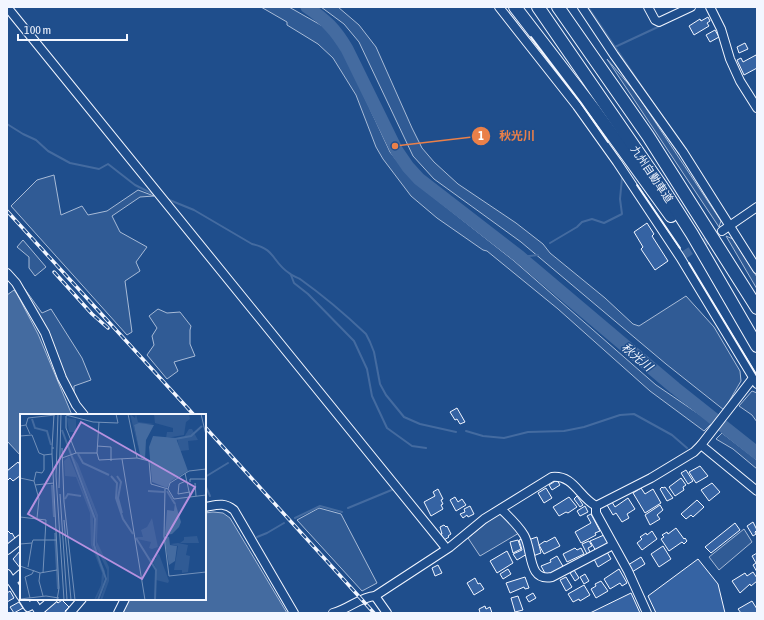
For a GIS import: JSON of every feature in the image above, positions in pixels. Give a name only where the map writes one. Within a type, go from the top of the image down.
[{"type":"highway","points":[[515,7],[642,176],[731,301]]},
{"type":"highway","name":"九州自動車道","points":[[538,7],[662,187],[692,234],[757,346]]},
{"type":"highway","name":"九州自動車道","points":[[558,7],[648,136],[757,308]]},
{"type":"street","points":[[7,7],[446,548]]},
{"type":"street","points":[[499,7],[576,106],[682,256],[755,381],[694,452],[651,478],[596,506]]},
{"type":"street","points":[[582,7],[683,152],[757,269]]},
{"type":"street","points":[[648,7],[655,20],[659,22],[691,7]]},
{"type":"street","points":[[710,7],[721,29],[730,59],[740,82],[757,108]]},
{"type":"street","points":[[722,231],[757,207]]},
{"type":"street","points":[[7,273],[16,283],[45,333],[62,378],[76,405],[83,414]]},
{"type":"street","points":[[701,445],[757,491]]},
{"type":"street","points":[[333,613],[343,610],[366,597],[375,596],[465,535],[484,519],[552,477],[560,476],[569,479],[588,502],[596,506]]},
{"type":"street","points":[[206,508],[219,504],[228,506],[234,510],[294,613]]},
{"type":"street","points":[[596,506],[596,513],[628,571],[647,613]]},
{"type":"street","points":[[501,509],[516,524],[525,537],[532,562],[540,577],[552,577],[613,545]]},
{"type":"street","points":[[7,550],[20,540]]},
{"type":"street","points":[[7,574],[11,584],[20,595]]},
{"type":"street","points":[[11,584],[20,575]]},
{"type":"street","points":[[375,596],[387,613]]},
{"type":"street","points":[[24,600],[32,609],[51,600]]},
{"type":"street","points":[[70,613],[81,600]]},
{"type":"street","points":[[118,613],[124,600]]},
{"type":"shaded area","points":[[261,7],[289,7],[326,28],[343,50],[390,152],[413,181],[513,260],[656,385],[712,423],[704,431],[650,391],[558,309],[487,251],[483,250],[437,218],[411,196],[383,159],[376,147],[356,95],[333,58],[318,44],[287,25],[287,22]]},
{"type":"shaded area","points":[[321,7],[338,7],[359,25],[376,47],[422,148],[434,162],[458,184],[516,223],[543,244],[550,253],[605,298],[633,324],[639,326],[686,296],[714,327],[740,371],[741,381],[724,410],[666,364],[521,242],[434,179],[413,156],[359,42],[344,24]]},
{"type":"shaded area","points":[[607,59],[636,93],[721,221],[719,227]]},
{"type":"shaded area","points":[[54,175],[61,215],[82,206],[88,215],[107,211],[138,190],[154,196],[140,197],[112,216],[120,232],[147,247],[136,262],[140,271],[125,281],[132,332],[127,335],[11,206],[37,180]]},
{"type":"shaded area","points":[[726,236],[733,239],[757,277],[757,289]]},
{"type":"shaded area","points":[[23,240],[46,267],[35,276],[29,268],[29,257],[17,247]]},
{"type":"shaded area","points":[[24,288],[42,313],[51,309],[82,358],[91,380],[74,386],[74,395]]},
{"type":"shaded area","points":[[14,290],[17,294],[38,334],[72,414],[20,414],[20,455],[7,441],[7,295]]},
{"type":"shaded area","points":[[158,309],[167,313],[180,312],[191,326],[190,344],[195,356],[174,362],[178,371],[167,379],[147,355],[154,345],[152,336],[157,328],[149,316]]},
{"type":"shaded area","points":[[752,391],[757,393],[757,422],[752,415],[739,406]]},
{"type":"shaded area","points":[[722,433],[757,460],[757,469],[733,449],[716,439]]},
{"type":"shaded area","points":[[319,508],[341,514],[377,583],[362,591],[297,520]]},
{"type":"shaded area","points":[[206,513],[223,513],[230,518],[287,613],[123,613],[129,600],[206,600]]},
{"type":"shaded area","points":[[497,514],[502,514],[519,533],[480,556],[468,538]]},
{"type":"shaded area","points":[[744,529],[752,542],[719,570],[709,557]]},
{"type":"building","points":[[708,17],[710,21],[707,23],[709,26],[694,35],[689,26],[700,19],[701,21]]},
{"type":"building","points":[[715,30],[719,37],[710,42],[706,35]]},
{"type":"building","points":[[745,43],[748,49],[739,53],[737,47]]},
{"type":"building","points":[[756,55],[757,68],[744,75],[737,60],[741,58],[743,62]]},
{"type":"building","points":[[647,223],[654,234],[652,236],[668,261],[655,270],[641,249],[643,247],[634,232]]},
{"type":"building","points":[[457,408],[465,422],[460,424],[457,419],[455,420],[450,412]]},
{"type":"building","points":[[18,462],[20,465],[20,476],[13,481],[10,478],[7,481],[7,471]]},
{"type":"building","points":[[700,466],[708,476],[696,483],[689,472]]},
{"type":"building","points":[[686,470],[693,481],[688,484],[681,473]]},
{"type":"building","points":[[681,478],[686,485],[683,487],[684,490],[675,496],[669,487]]},
{"type":"building","points":[[557,480],[560,485],[552,490],[549,485]]},
{"type":"building","points":[[712,483],[720,492],[709,501],[701,490]]},
{"type":"building","points":[[665,487],[673,498],[667,501],[660,489]]},
{"type":"building","points":[[546,488],[552,498],[544,503],[538,493]]},
{"type":"building","points":[[641,488],[645,494],[653,489],[661,503],[645,513],[633,493]]},
{"type":"building","points":[[438,489],[443,499],[441,500],[443,504],[441,505],[443,509],[431,516],[424,502],[435,496],[433,492]]},
{"type":"building","points":[[577,496],[583,505],[580,507],[574,499]]},
{"type":"building","points":[[455,497],[458,502],[462,499],[466,505],[456,511],[450,500]]},
{"type":"building","points":[[569,497],[577,507],[568,513],[566,512],[559,516],[553,507]]},
{"type":"building","points":[[628,498],[635,509],[627,514],[629,518],[622,522],[616,513],[613,515],[607,505],[612,502],[615,507]]},
{"type":"building","points":[[697,500],[704,507],[693,517],[691,515],[686,519],[681,514]]},
{"type":"building","points":[[660,505],[663,510],[657,515],[660,519],[650,525],[645,515]]},
{"type":"building","points":[[470,506],[474,514],[468,517],[467,515],[463,518],[460,514],[465,512],[464,509]]},
{"type":"building","points":[[585,506],[588,512],[580,516],[577,511]]},
{"type":"building","points":[[591,514],[600,531],[595,533],[596,535],[581,543],[575,532],[591,523],[587,516]]},
{"type":"building","points":[[753,522],[757,530],[755,532],[756,534],[753,536],[747,526]]},
{"type":"building","points":[[735,523],[740,530],[711,553],[705,547]]},
{"type":"building","points":[[444,525],[446,527],[447,526],[451,534],[444,540],[440,527]]},
{"type":"building","points":[[676,528],[687,541],[684,544],[682,542],[669,551],[661,539],[664,537],[662,535],[667,532],[668,534]]},
{"type":"building","points":[[7,530],[11,534],[12,533],[16,540],[7,546]]},
{"type":"building","points":[[652,531],[657,539],[642,550],[637,543],[642,539],[640,537],[646,533],[647,535]]},
{"type":"building","points":[[604,535],[609,544],[596,551],[590,541]]},
{"type":"building","points":[[537,537],[541,553],[533,556],[528,540]]},
{"type":"building","points":[[555,537],[560,546],[544,554],[539,545]]},
{"type":"building","points":[[523,539],[527,554],[517,560],[513,554],[522,550],[519,540]]},
{"type":"building","points":[[518,540],[521,549],[513,553],[510,542]]},
{"type":"building","points":[[589,541],[592,546],[588,548],[590,552],[587,554],[582,544]]},
{"type":"building","points":[[663,546],[671,559],[659,567],[651,554]]},
{"type":"building","points":[[575,548],[577,550],[581,548],[584,554],[567,562],[563,554]]},
{"type":"building","points":[[20,551],[20,568],[13,559]]},
{"type":"building","points":[[507,551],[513,563],[497,573],[490,561]]},
{"type":"building","points":[[607,552],[611,559],[598,567],[594,559]]},
{"type":"building","points":[[757,553],[757,572],[753,565],[756,563],[752,556]]},
{"type":"building","points":[[557,556],[564,568],[551,575],[550,573],[546,575],[541,566],[551,562],[550,560]]},
{"type":"building","points":[[641,557],[645,564],[632,572],[628,565]]},
{"type":"building","points":[[698,559],[718,584],[725,613],[656,613],[648,596]]},
{"type":"building","points":[[438,565],[442,573],[435,576],[432,568]]},
{"type":"building","points":[[508,569],[511,574],[503,579],[500,574]]},
{"type":"building","points":[[619,569],[627,583],[622,586],[620,583],[610,589],[604,579]]},
{"type":"building","points":[[574,570],[579,578],[575,581],[570,573]]},
{"type":"building","points":[[753,572],[757,578],[757,581],[751,586],[750,584],[740,593],[732,581],[745,573],[747,576]]},
{"type":"building","points":[[585,574],[589,581],[584,584],[580,577]]},
{"type":"building","points":[[525,577],[529,588],[525,589],[524,587],[510,593],[506,583]]},
{"type":"building","points":[[566,577],[572,587],[566,591],[560,580]]},
{"type":"building","points":[[475,578],[478,584],[480,583],[484,589],[474,595],[467,583]]},
{"type":"building","points":[[601,581],[608,591],[596,598],[591,589],[596,586],[595,584]]},
{"type":"building","points":[[584,585],[590,595],[580,601],[579,599],[573,602],[568,594]]},
{"type":"building","points":[[10,591],[14,598],[7,602],[7,593]]},
{"type":"building","points":[[533,593],[536,598],[529,602],[526,597]]},
{"type":"building","points":[[631,593],[640,613],[590,613]]},
{"type":"building","points":[[518,596],[523,610],[515,612],[511,598]]},
{"type":"building","points":[[62,600],[69,607],[65,611],[66,613],[47,613],[45,611],[56,601],[58,603]]},
{"type":"building","points":[[752,601],[757,609],[757,613],[741,613],[738,609]]},
{"type":"building","points":[[19,602],[23,608],[14,613],[10,607]]},
{"type":"building","points":[[485,606],[486,609],[490,607],[492,613],[480,613],[479,609]]},
{"type":"waterway","name":"秋光川","points":[[307,7],[330,25],[343,42],[397,151],[408,167],[419,179],[520,257],[675,388],[757,453]]},
{"type":"waterway","points":[[588,7],[653,103]]},
{"type":"waterway","points":[[615,47],[660,26]]},
{"type":"waterway","points":[[7,124],[36,140],[48,151],[70,163],[99,169],[108,164],[135,185],[153,194]]},
{"type":"waterway","points":[[550,243],[577,227],[582,222],[592,219],[604,223],[622,214],[620,199],[622,178]]},
{"type":"waterway","points":[[167,199],[194,210],[252,244],[260,246],[270,252],[279,265],[291,275],[300,279],[316,291],[366,334],[374,352],[380,384],[386,395],[404,417],[420,424],[456,432]]},
{"type":"waterway","points":[[520,257],[538,255]]},
{"type":"waterway","points":[[291,275],[294,283],[308,294],[354,341],[367,369],[372,396],[387,428],[412,446],[426,448]]},
{"type":"waterway","points":[[466,431],[483,436],[504,438],[528,432],[564,431],[584,427],[620,415],[634,414],[672,435],[687,448]]},
{"type":"waterway","points":[[206,476],[228,463]]},
{"type":"waterway","points":[[206,487],[210,496]]},
{"type":"waterway","points":[[348,508],[394,489]]},
{"type":"waterway","points":[[295,518],[320,506],[342,512]]},
{"type":"waterway","points":[[257,537],[284,523]]},
{"type":"tunnel","points":[[684,255],[722,231]]},
{"type":"railway","points":[[7,211],[193,414]]},
{"type":"railway","points":[[54,272],[92,314],[108,328]]},
{"type":"railway","points":[[206,428],[374,613]]},
{"type":"wall","points":[[531,37],[581,103],[608,142]]},
{"type":"wall","points":[[637,185],[680,248]]},
{"type":"wall","points":[[689,263],[757,376]]},
{"type":"place","name":"秋光川","points":[[395,146]]}]
